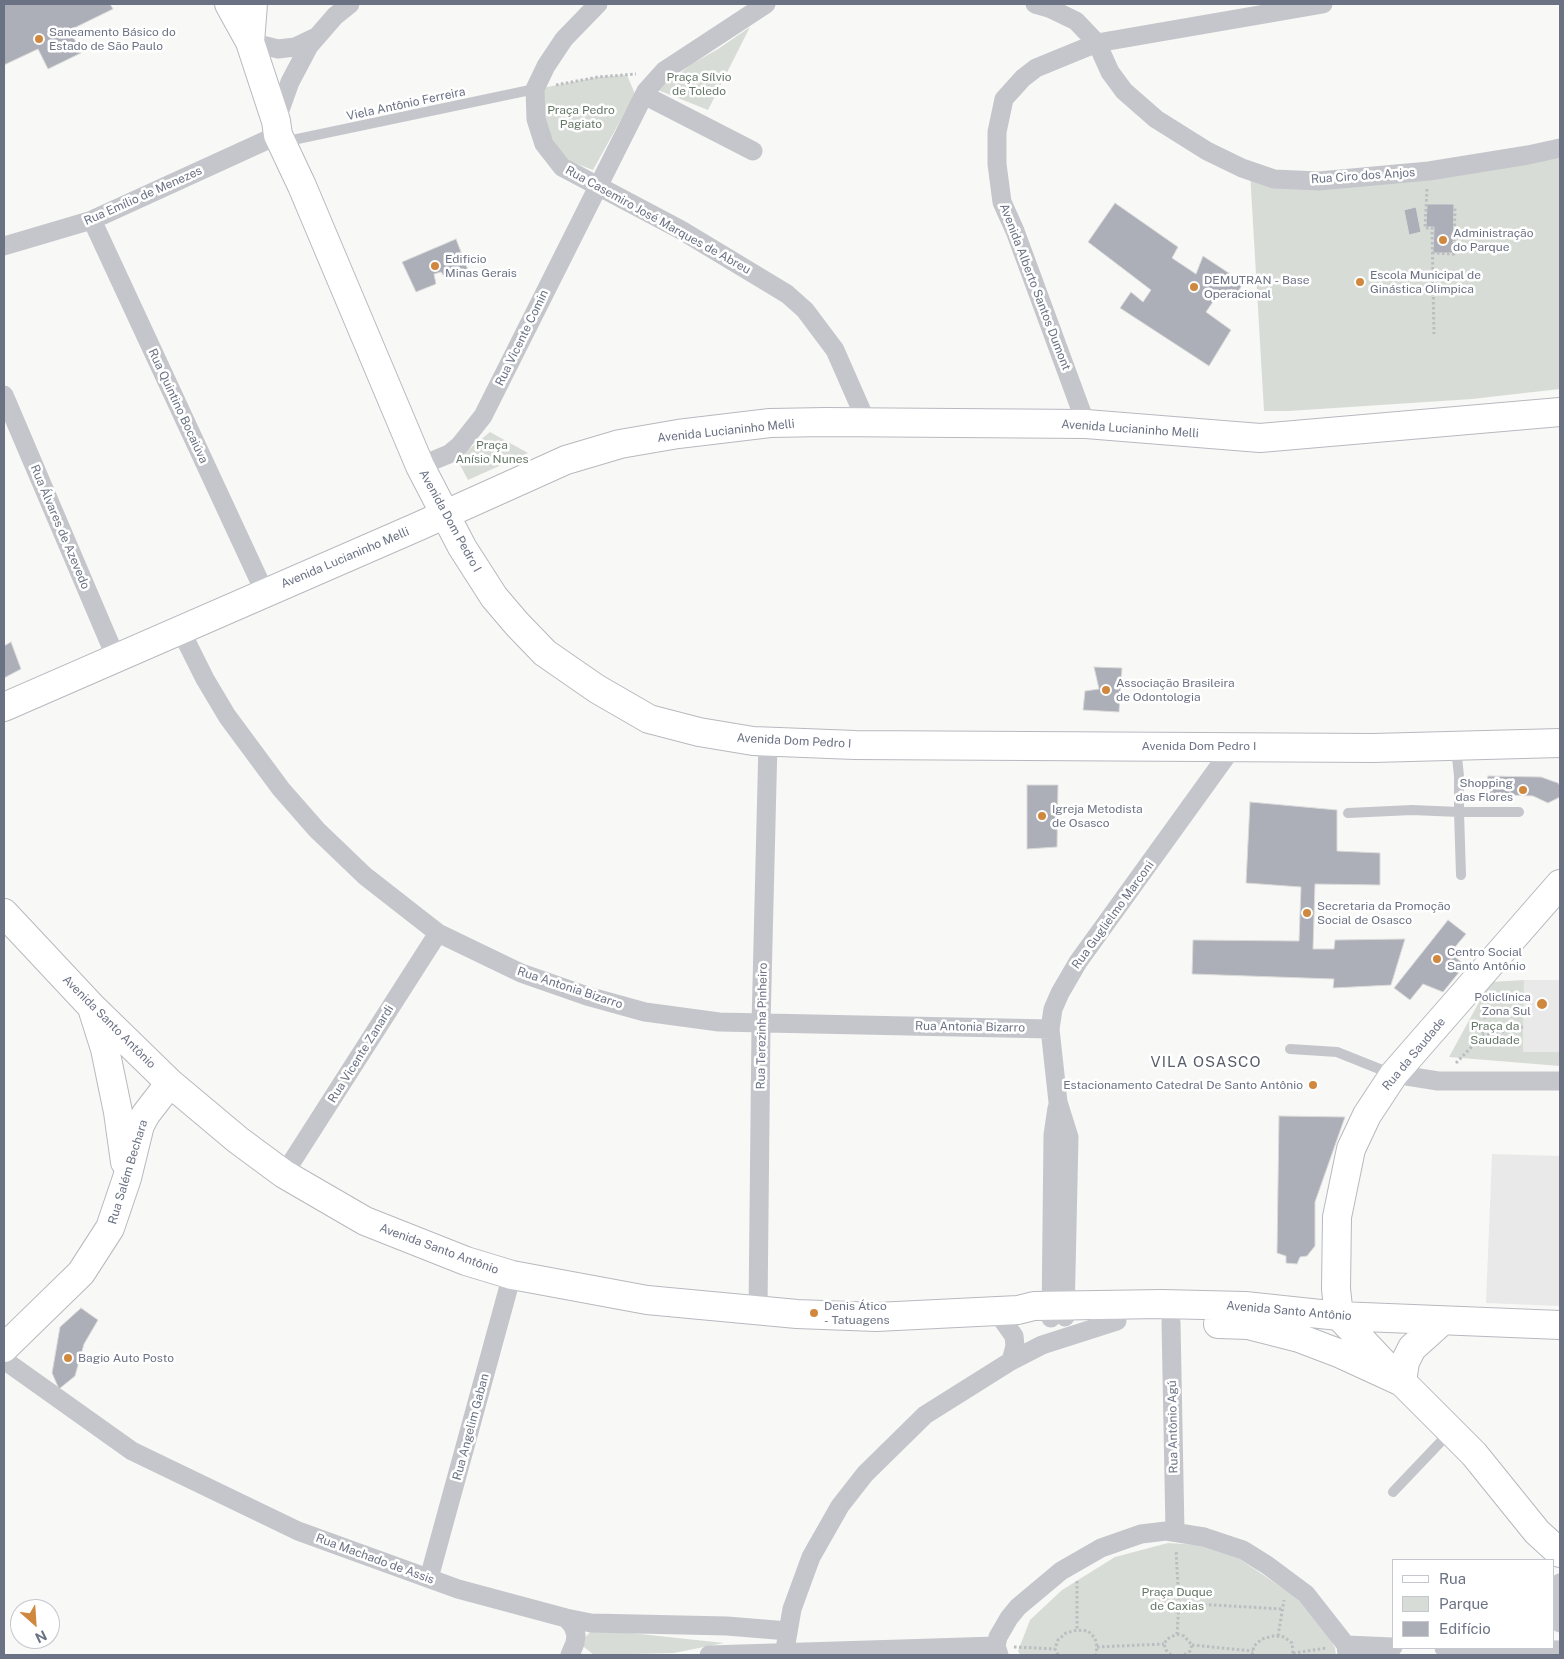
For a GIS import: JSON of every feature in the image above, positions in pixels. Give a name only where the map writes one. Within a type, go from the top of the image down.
[{"type":"street","points":[[229,4],[250,42],[278,49],[295,48],[317,37]]},
{"type":"street","points":[[250,42],[253,4]]},
{"type":"street","points":[[279,133],[290,82],[309,46],[335,16],[350,4]]},
{"type":"street","name":"Rua Casemiro José Marques de Abreu","points":[[598,4],[564,39],[546,66],[535,89],[536,119],[544,144],[562,167],[681,230],[787,294],[805,310],[835,350],[867,422]]},
{"type":"street","name":"Rua Vicente Comin","points":[[420,466],[449,454],[469,435],[483,416],[644,95],[664,71],[766,4]]},
{"type":"street","name":"Rua Ciro dos Anjos","points":[[1035,4],[1049,8],[1076,21],[1097,43],[1110,72],[1124,91],[1156,119],[1207,151],[1242,168],[1274,179],[1319,181],[1429,171],[1560,148]]},
{"type":"street","name":"Avenida Alberto Santos Dumont","points":[[1086,424],[1015,231],[1002,202],[997,164],[997,132],[1004,99],[1023,78],[1036,68],[1097,43],[1324,4]]},
{"type":"street","name":"Avenida Dom Pedro I","points":[[250,42],[279,133],[420,466],[462,547],[494,597],[545,653],[597,689],[650,719],[699,732],[753,741],[855,745],[1456,747],[1550,744],[1560,762]]},
{"type":"street","points":[[644,95],[753,150]]},
{"type":"street","name":"Rua Emílio de Menezes","points":[[4,246],[92,220],[279,133]]},
{"type":"street","name":"Rua Quintino Bocaiúva","points":[[92,220],[265,593]]},
{"type":"street","name":"Rua Álvares de Azevedo","points":[[4,395],[116,658]]},
{"type":"street","name":"Avenida Lucianinho Melli","points":[[4,707],[181,631],[566,460],[620,444],[770,423],[1086,424],[1260,438],[1560,412]]},
{"type":"street","name":"Rua Antonia Bizarro","points":[[181,631],[226,716],[281,789],[317,830],[365,876],[438,933],[521,973],[587,996],[645,1012],[719,1022],[1050,1029]]},
{"type":"street","name":"Rua Terezinha Pinheiro","points":[[758,1311],[761,1024],[768,742]]},
{"type":"street","name":"Rua Guglielmo Marconi","points":[[1059,1312],[1069,1137],[1058,1102],[1050,1029],[1053,1009],[1078,962],[1233,747]]},
{"type":"street","name":"Rua da Saudade","points":[[1339,1316],[1336,1289],[1337,1218],[1351,1149],[1367,1115],[1394,1074],[1557,892]]},
{"type":"street","name":"Avenida Santo Antônio","points":[[5,916],[92,1007],[170,1083],[238,1140],[284,1174],[365,1221],[466,1261],[512,1275],[647,1300],[758,1311],[876,1317],[1007,1311],[1033,1316],[1059,1312],[1162,1304],[1245,1306],[1339,1316],[1442,1322],[1560,1325]]},
{"type":"street","name":"Rua Vicente Zanardi","points":[[284,1174],[438,933]]},
{"type":"street","points":[[92,1007],[105,1049],[118,1112],[127,1178]]},
{"type":"street","points":[[1394,1074],[1438,1081],[1560,1081]]},
{"type":"street","name":"Rua Salém Bechara","points":[[4,1348],[81,1273],[110,1228],[127,1178],[140,1125],[146,1114],[170,1083]]},
{"type":"street","name":"Rua Angelim Gaban","points":[[430,1578],[512,1275]]},
{"type":"street","points":[[1007,1311],[1015,1346],[1011,1362]]},
{"type":"street","name":"Avenida Santo Antônio","points":[[1059,1312],[1116,1321],[1248,1325],[1300,1338],[1342,1354],[1402,1382]]},
{"type":"street","points":[[1339,1316],[1474,1454],[1537,1532],[1560,1553]]},
{"type":"street","points":[[784,1654],[792,1609],[811,1557],[840,1506],[865,1474],[925,1415],[1011,1362],[1042,1345],[1116,1321]]},
{"type":"street","name":"Rua Antônio Agú","points":[[1171,1322],[1175,1532]]},
{"type":"street","points":[[1402,1382],[1404,1362],[1412,1348],[1442,1322]]},
{"type":"street","name":"Rua Machado de Assis","points":[[4,1360],[132,1451],[298,1531],[458,1589],[566,1618],[592,1623],[727,1626],[788,1631]]},
{"type":"street","points":[[709,1655],[998,1650],[998,1637],[1009,1618],[1018,1607],[1061,1571],[1101,1548],[1141,1534],[1175,1532],[1204,1536],[1243,1550],[1288,1580],[1306,1594],[1346,1650],[1392,1646]]},
{"type":"street","points":[[1560,1582],[1556,1599],[1560,1623]]},
{"type":"street","points":[[566,1618],[573,1626],[576,1635],[576,1644],[570,1655]]},
{"type":"street","points":[[584,1655],[578,1643],[580,1635],[584,1628],[592,1623]]},
{"type":"street","points":[[727,1626],[736,1642],[729,1654]]},
{"type":"street","points":[[1502,1649],[1560,1650]]},
{"type":"lane","name":"Viela Antônio Ferreira","points":[[279,133],[535,89]]},
{"type":"lane","points":[[1456,747],[1459,776],[1461,875]]},
{"type":"lane","points":[[1348,813],[1412,810],[1519,812]]},
{"type":"lane","points":[[1290,1049],[1337,1052],[1394,1074]]},
{"type":"lane","points":[[1393,1492],[1452,1431]]},
{"type":"path","points":[[535,89],[598,78],[664,71]]},
{"type":"path","points":[[1429,171],[1425,228],[1432,228],[1434,334]]},
{"type":"path","points":[[1432,253],[1454,254],[1455,206]]},
{"type":"path","points":[[1482,1036],[1486,1008]]},
{"type":"path","points":[[1438,1081],[1482,1036],[1523,1027]]},
{"type":"path","points":[[1175,1532],[1179,1603],[1177,1634]]},
{"type":"path","points":[[1076,1562],[1077,1630]]},
{"type":"path","points":[[1278,1636],[1288,1580]]},
{"type":"path","points":[[1179,1603],[1282,1609]]},
{"type":"path","points":[[1058,1655],[1055,1649],[1058,1640],[1066,1633],[1077,1630],[1088,1632],[1095,1638],[1096,1655]]},
{"type":"path","points":[[1164,1644],[1167,1639],[1177,1634],[1184,1636],[1192,1645],[1252,1653],[1254,1646],[1262,1639],[1278,1636],[1284,1637],[1292,1643],[1293,1654],[1346,1650]]},
{"type":"path","points":[[1097,1647],[1164,1644]]},
{"type":"path","points":[[1164,1644],[1166,1650],[1171,1655]]},
{"type":"path","points":[[1184,1655],[1190,1651],[1192,1645]]},
{"type":"path","points":[[998,1650],[1055,1649]]},
{"type":"shaded area","name":"Policlínica Zona Sul","points":[[1524,980],[1560,980],[1560,1052],[1523,1052]]},
{"type":"shaded area","points":[[1492,1154],[1560,1156],[1560,1306],[1486,1303]]},
{"type":"green space","name":"Praça Sílvio de Toledo","points":[[750,27],[708,110],[653,88],[678,75],[690,65]]},
{"type":"green space","name":"Praça Pedro Pagiato","points":[[627,75],[635,94],[593,170],[569,161],[551,143],[537,89],[598,77]]},
{"type":"green space","points":[[1560,157],[1560,389],[1472,399],[1264,411],[1250,172],[1277,183]]},
{"type":"green space","name":"Praça Anísio Nunes","points":[[490,432],[528,453],[468,480],[459,463],[463,454]]},
{"type":"green space","name":"Praça da Saudade","points":[[1524,980],[1523,1052],[1560,1052],[1560,1066],[1449,1057],[1490,982]]},
{"type":"green space","name":"Praça Duque de Caxias","points":[[1168,1543],[1201,1545],[1238,1558],[1296,1597],[1323,1625],[1335,1648],[1336,1655],[1020,1655],[1018,1651],[1030,1620],[1062,1590],[1115,1557]]},
{"type":"green space","points":[[594,1629],[724,1643],[674,1653],[594,1655],[584,1647],[584,1638]]},
{"type":"building","name":"Saneamento Básico do Estado de São Paulo","points":[[4,4],[110,4],[113,9],[70,30],[81,53],[48,69],[38,49],[4,65]]},
{"type":"building","name":"DEMUTRAN - Base Operacional","points":[[1115,203],[1178,247],[1172,258],[1196,274],[1203,256],[1244,283],[1233,298],[1221,290],[1206,312],[1231,330],[1209,366],[1120,308],[1131,292],[1143,302],[1151,290],[1088,242]]},
{"type":"building","name":"Administração do Parque","points":[[1427,204],[1454,204],[1453,253],[1433,253],[1434,227],[1426,227]]},
{"type":"building","name":"Administração do Parque","points":[[1416,207],[1421,232],[1409,235],[1404,210]]},
{"type":"building","name":"Edificio Minas Gerais","points":[[456,239],[468,270],[446,279],[441,272],[434,274],[436,284],[416,292],[402,262]]},
{"type":"building","points":[[11,642],[21,669],[4,678],[4,646]]},
{"type":"building","name":"Associação Brasileira de Odontologia","points":[[1094,667],[1122,668],[1119,712],[1083,710],[1085,691],[1099,689]]},
{"type":"building","name":"Shopping das Flores","points":[[1488,776],[1541,777],[1558,783],[1560,786],[1560,797],[1548,803],[1533,796],[1486,794]]},
{"type":"building","name":"Igreja Metodista de Osasco","points":[[1027,785],[1058,785],[1057,847],[1027,849]]},
{"type":"building","name":"Secretaria da Promoção Social de Osasco","points":[[1250,802],[1337,810],[1337,851],[1380,853],[1380,885],[1315,884],[1313,949],[1334,949],[1335,940],[1405,939],[1391,985],[1333,988],[1334,979],[1192,974],[1193,940],[1299,941],[1301,887],[1246,883]]},
{"type":"building","name":"Centro Social Santo Antônio","points":[[1448,920],[1466,934],[1450,953],[1465,965],[1443,992],[1423,984],[1410,1000],[1394,988]]},
{"type":"building","points":[[1279,1116],[1345,1117],[1315,1202],[1315,1246],[1307,1256],[1300,1257],[1297,1264],[1286,1263],[1286,1256],[1277,1253]]},
{"type":"building","name":"Bagio Auto Posto","points":[[81,1308],[98,1320],[84,1344],[75,1376],[59,1389],[52,1373],[60,1327]]},
{"type":"place","name":"Saneamento Básico do Estado de São Paulo","points":[[39,39]]},
{"type":"place","name":"Administração do Parque","points":[[1443,240]]},
{"type":"place","name":"Edificio Minas Gerais","points":[[435,266]]},
{"type":"place","name":"Escola Municipal de Ginástica Olimpica","points":[[1360,282]]},
{"type":"place","name":"DEMUTRAN - Base Operacional","points":[[1194,287]]},
{"type":"place","name":"Associação Brasileira de Odontologia","points":[[1106,690]]},
{"type":"place","name":"Shopping das Flores","points":[[1523,790]]},
{"type":"place","name":"Igreja Metodista de Osasco","points":[[1042,816]]},
{"type":"place","name":"Secretaria da Promoção Social de Osasco","points":[[1307,913]]},
{"type":"place","name":"Centro Social Santo Antônio","points":[[1437,959]]},
{"type":"place","name":"Policlínica Zona Sul","points":[[1542,1004]]},
{"type":"place","name":"Estacionamento Catedral De Santo Antônio","points":[[1313,1085]]},
{"type":"place","name":"Denis Ático - Tatuagens","points":[[814,1313]]},
{"type":"place","name":"Bagio Auto Posto","points":[[68,1358]]},
{"type":"district","name":"VILA OSASCO","points":[[1206,1062]]}]
